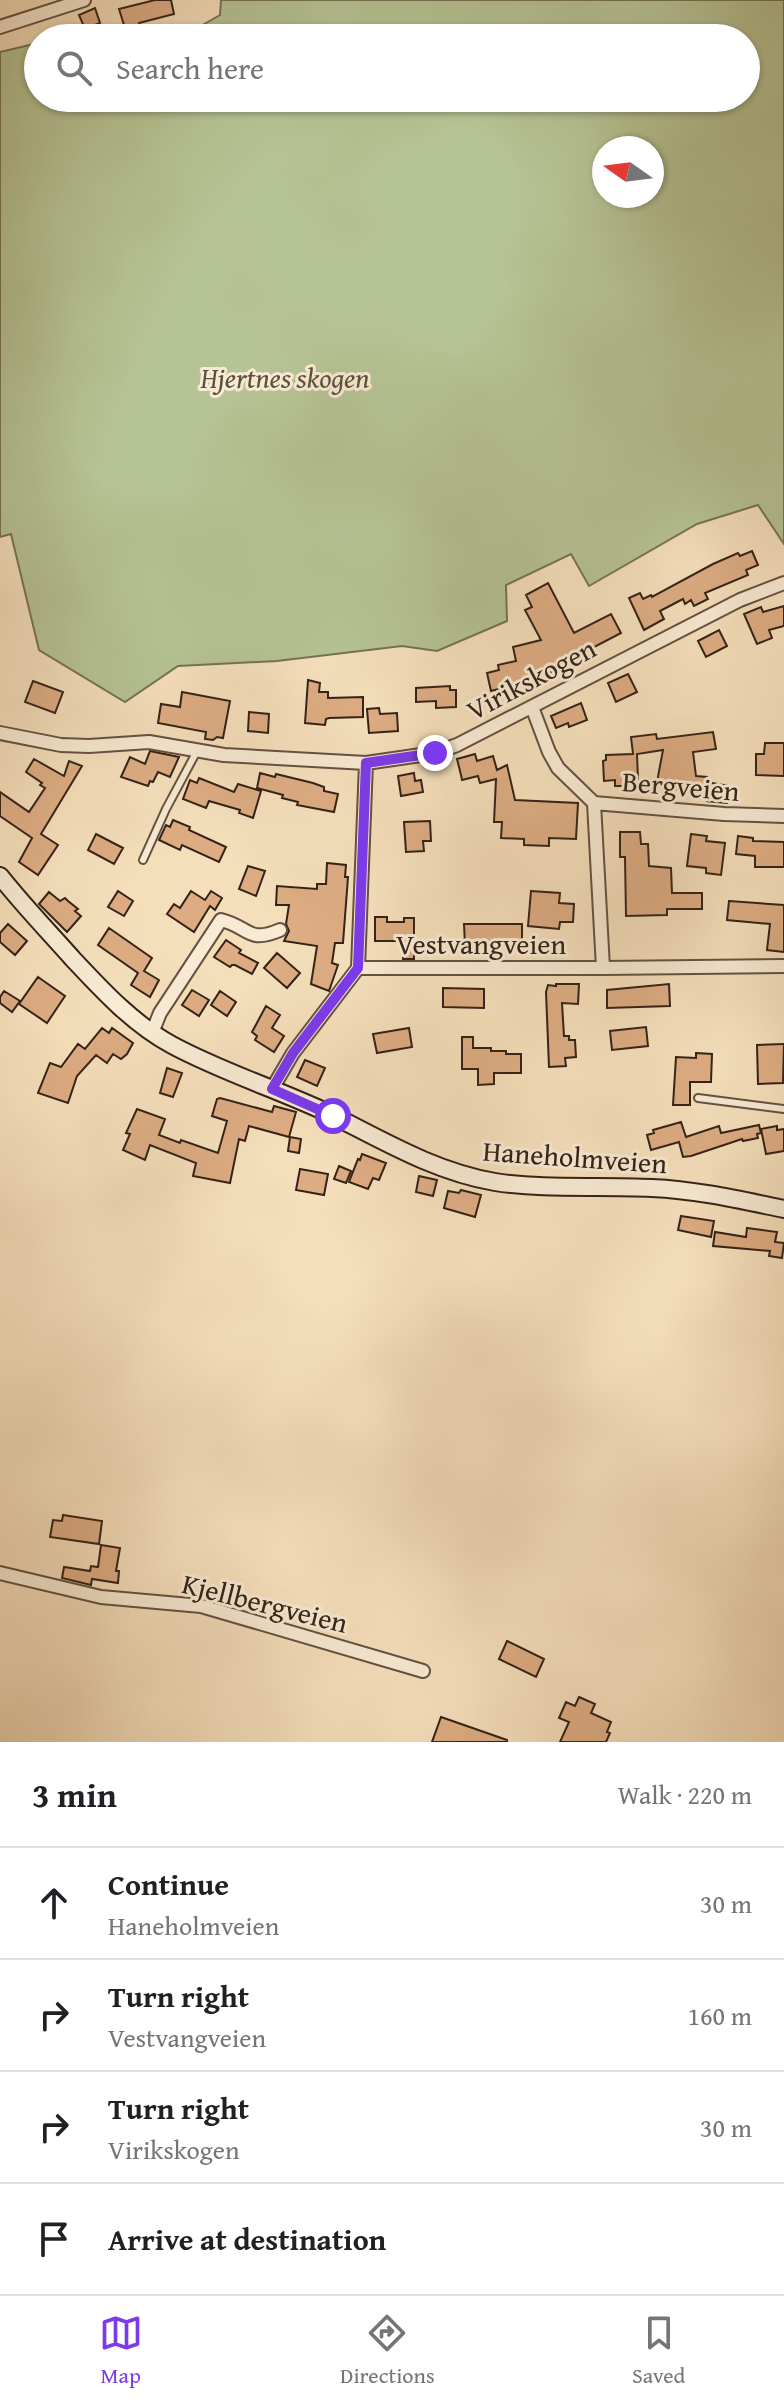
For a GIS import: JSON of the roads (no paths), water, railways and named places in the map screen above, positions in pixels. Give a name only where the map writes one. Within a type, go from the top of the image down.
[{"type":"main road","name":"Haneholmveien","points":[[0,876],[98,985],[152,1033],[200,1059],[421,1159],[474,1177],[529,1186],[678,1190],[784,1209]]},
{"type":"street","points":[[0,27],[84,0]]},
{"type":"street","name":"Virikskogen","points":[[0,733],[61,745],[149,742],[251,757],[366,763],[435,753],[457,745],[726,606],[784,583]]},
{"type":"street","name":"Bergveien","points":[[532,707],[558,768],[594,803],[784,816]]},
{"type":"street","name":"Vestvangveien","points":[[272,1089],[293,1053],[358,968],[366,763]]},
{"type":"street","name":"Vestvangveien","points":[[594,803],[603,968]]},
{"type":"street","points":[[152,1033],[160,1013],[221,920],[257,937],[280,930]]},
{"type":"street","name":"Vestvangveien","points":[[358,968],[784,966]]},
{"type":"street","name":"Kjellbergveien","points":[[0,1573],[101,1597],[201,1606],[423,1671]]},
{"type":"lane","points":[[143,860],[197,751]]},
{"type":"lane","points":[[698,1098],[784,1109]]},
{"type":"park label","name":"Hjertnes skogen","points":[[285,378]]}]
